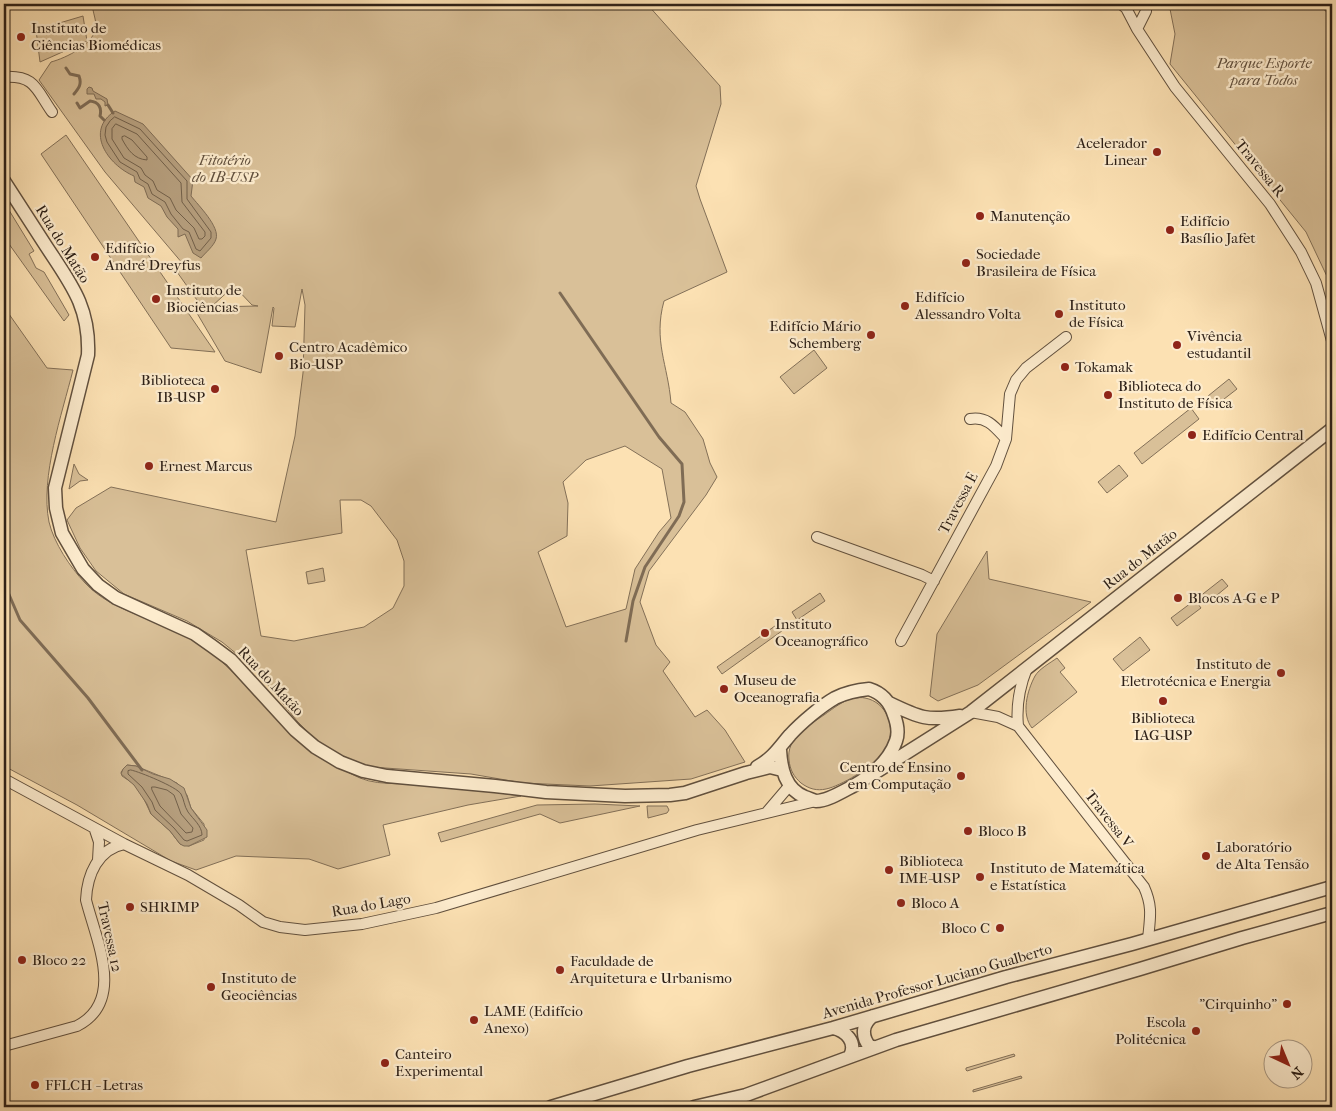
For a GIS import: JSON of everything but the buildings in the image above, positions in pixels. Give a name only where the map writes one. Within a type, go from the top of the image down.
[{"type":"street","name":"Travessa R","points":[[1121,4],[1126,8],[1137,29],[1175,88],[1270,204],[1301,252],[1316,283],[1332,341]]},
{"type":"street","points":[[1137,29],[1146,11],[1146,4]]},
{"type":"street","points":[[4,77],[20,77],[28,80],[52,112]]},
{"type":"street","name":"Rua do Matão","points":[[4,181],[71,284],[80,303],[89,334],[88,355],[55,488],[56,508],[62,533],[83,568],[98,585],[116,598],[194,634],[212,646],[231,660],[295,730],[315,747],[340,762],[363,771],[387,776],[536,791],[649,796],[685,793],[770,767],[782,770]]},
{"type":"street","name":"Travessa E","points":[[900,641],[996,466],[1006,439],[1010,394],[1016,380],[1026,368],[1066,337]]},
{"type":"street","points":[[970,419],[980,418],[987,421],[1006,439]]},
{"type":"street","name":"Rua do Matão","points":[[873,774],[969,713],[1332,429]]},
{"type":"street","points":[[817,537],[934,581]]},
{"type":"street","points":[[1018,726],[1016,712],[1017,697],[1027,668]]},
{"type":"street","points":[[890,703],[897,729],[897,739],[888,756],[873,774],[838,794],[816,801],[799,794],[790,785],[782,770],[780,750],[790,735],[805,721],[836,698],[869,689],[876,691],[890,703],[913,715],[933,719],[969,713]]},
{"type":"street","name":"Travessa V","points":[[969,713],[998,717],[1018,726],[1144,887],[1149,899],[1151,912],[1148,939]]},
{"type":"street","name":"Rua do Matão","points":[[746,773],[765,762],[780,750]]},
{"type":"street","name":"Rua do Lago","points":[[4,779],[95,830],[188,875],[239,905],[262,922],[280,927],[305,930],[362,924],[436,908],[697,830],[816,801]]},
{"type":"street","points":[[767,812],[790,785]]},
{"type":"street","name":"Travessa 12","points":[[4,1046],[77,1026],[85,1022],[98,1009],[104,992],[104,974],[86,900],[93,871],[98,860],[99,842],[95,830]]},
{"type":"street","points":[[98,860],[110,848],[124,844]]},
{"type":"street","name":"Avenida Professor Luciano Gualberto","points":[[551,1107],[688,1066],[834,1028],[1006,977],[1332,887]]},
{"type":"street","points":[[694,1107],[746,1094],[874,1047],[1332,913]]},
{"type":"street","points":[[873,1016],[866,1023],[863,1033],[866,1043],[870,1047],[874,1047]]},
{"type":"street","points":[[834,1028],[846,1033],[850,1038],[852,1052],[850,1056]]},
{"type":"green space","name":"Fitotério do IB-USP","points":[[99,4],[647,4],[720,86],[721,104],[696,186],[727,272],[664,301],[660,328],[662,353],[671,403],[685,412],[703,439],[710,463],[717,477],[706,495],[649,571],[640,602],[656,645],[670,662],[663,671],[695,717],[707,710],[725,730],[745,762],[691,779],[590,786],[523,783],[471,774],[371,767],[343,757],[316,740],[297,721],[254,668],[222,642],[187,621],[124,594],[96,571],[80,548],[67,520],[76,508],[111,487],[276,522],[295,436],[303,373],[305,305],[302,289],[295,327],[272,326],[273,307],[261,373],[225,361],[194,308],[202,307],[177,272],[183,264],[105,172],[39,80],[51,62],[72,54],[91,39],[96,26],[93,10]],"holes":[[[234,286],[252,305],[258,306],[211,307]],[[625,446],[662,469],[671,518],[659,532],[635,569],[626,609],[566,627],[538,552],[567,536],[568,503],[563,482],[586,460]],[[340,500],[361,500],[371,506],[397,540],[404,561],[404,586],[393,608],[364,627],[294,641],[261,636],[246,550],[342,533]]]},
{"type":"green space","name":"Parque Esporte para Todos","points":[[1169,4],[1318,4],[1332,17],[1332,287],[1306,232],[1170,64],[1175,34]]},
{"type":"green space","points":[[83,16],[87,41],[40,62],[36,30]]},
{"type":"green space","points":[[66,135],[215,352],[171,348],[41,154]]},
{"type":"green space","points":[[4,202],[34,251],[29,254],[36,268],[44,272],[69,315],[64,321],[4,237]]},
{"type":"green space","points":[[4,307],[47,368],[73,370],[58,426],[50,466],[47,504],[51,530],[68,562],[85,583],[109,601],[179,632],[206,649],[219,659],[305,745],[351,774],[368,781],[397,784],[435,784],[521,796],[468,805],[383,825],[390,855],[338,869],[309,859],[236,856],[196,870],[171,861],[77,805],[4,766]],"holes":[[[127,765],[136,766],[177,783],[187,795],[191,808],[204,824],[204,840],[189,846],[180,844],[170,831],[151,814],[142,795],[134,784],[122,776],[121,772]]]},
{"type":"green space","points":[[814,350],[827,368],[794,394],[780,377]]},
{"type":"green space","points":[[1229,379],[1237,389],[1215,406],[1208,396]]},
{"type":"green space","points":[[1191,408],[1199,419],[1142,464],[1134,453]]},
{"type":"green space","points":[[74,464],[79,474],[88,480],[80,481],[69,489]]},
{"type":"green space","points":[[1119,465],[1128,476],[1107,493],[1098,482]]},
{"type":"green space","points":[[987,551],[989,579],[1091,602],[978,685],[938,701],[930,696],[937,634]]},
{"type":"green space","points":[[323,568],[325,581],[308,584],[306,572]]},
{"type":"green space","points":[[1222,579],[1228,586],[1205,605],[1199,597]]},
{"type":"green space","points":[[820,593],[825,601],[797,620],[792,612]]},
{"type":"green space","points":[[1195,600],[1201,608],[1177,626],[1171,618]]},
{"type":"green space","points":[[782,621],[786,628],[722,674],[717,667]]},
{"type":"green space","points":[[1140,637],[1150,650],[1123,671],[1113,659]]},
{"type":"green space","points":[[1057,658],[1065,668],[1060,672],[1077,692],[1032,728],[1027,716],[1026,702],[1032,682],[1037,673]]},
{"type":"green space","points":[[854,698],[873,700],[884,710],[888,717],[890,739],[882,756],[856,776],[840,784],[823,790],[807,787],[794,776],[791,770],[789,752],[791,745],[799,733],[811,724],[838,705]]},
{"type":"green space","points":[[595,804],[640,806],[560,823],[540,814],[441,842],[438,833],[537,805]]},
{"type":"green space","points":[[647,806],[667,806],[669,810],[667,813],[648,818]]},
{"type":"green space","points":[[1014,1054],[1015,1056],[966,1070],[966,1068]]},
{"type":"green space","points":[[1021,1076],[1022,1078],[973,1092],[973,1090]]},
{"type":"water","points":[[89,87],[107,99],[108,105],[105,106],[105,102],[101,99],[96,99],[94,94],[87,94]]},
{"type":"water","points":[[115,111],[143,124],[193,180],[191,196],[212,223],[216,234],[213,244],[201,258],[193,253],[185,234],[178,237],[178,229],[167,217],[161,206],[148,198],[144,187],[135,182],[134,176],[124,171],[108,156],[103,147],[101,128],[106,119]]},
{"type":"water","points":[[127,765],[136,766],[170,779],[184,788],[191,808],[207,830],[207,837],[189,846],[180,844],[170,831],[151,814],[147,804],[134,785],[121,774]]},
{"type":"waterway","points":[[66,68],[70,74],[79,76],[80,86],[74,94]]},
{"type":"waterway","points":[[77,103],[80,108],[90,101],[98,104],[101,110],[100,116],[104,120]]},
{"type":"waterway","points":[[108,105],[113,113]]},
{"type":"waterway","points":[[560,293],[659,437],[682,464],[684,502],[679,516],[645,567],[633,601],[626,641]]},
{"type":"waterway","points":[[4,583],[20,620],[88,698],[142,770]]},
{"type":"place","name":"Instituto de Ciências Biomédicas","points":[[21,37]]},
{"type":"place","name":"Acelerador Linear","points":[[1157,152]]},
{"type":"place","name":"Manutenção","points":[[980,216]]},
{"type":"place","name":"Edifício Basílio Jafet","points":[[1170,230]]},
{"type":"place","name":"Edifício André Dreyfus","points":[[95,257]]},
{"type":"place","name":"Sociedade Brasileira de Física","points":[[966,263]]},
{"type":"place","name":"Instituto de Biociências","points":[[156,299]]},
{"type":"place","name":"Edifício Alessandro Volta","points":[[905,306]]},
{"type":"place","name":"Instituto de Física","points":[[1059,314]]},
{"type":"place","name":"Edifício Mário Schemberg","points":[[871,335]]},
{"type":"place","name":"Vivência estudantil","points":[[1177,345]]},
{"type":"place","name":"Centro Acadêmico Bio-USP","points":[[279,356]]},
{"type":"place","name":"Tokamak","points":[[1065,367]]},
{"type":"place","name":"Biblioteca IB-USP","points":[[215,389]]},
{"type":"place","name":"Biblioteca do Instituto de Física","points":[[1108,395]]},
{"type":"place","name":"Edifício Central","points":[[1192,435]]},
{"type":"place","name":"Ernest Marcus","points":[[149,466]]},
{"type":"place","name":"Blocos A-G e P","points":[[1178,598]]},
{"type":"place","name":"Instituto Oceanográfico","points":[[765,633]]},
{"type":"place","name":"Instituto de Eletrotécnica e Energia","points":[[1281,673]]},
{"type":"place","name":"Museu de Oceanografia","points":[[724,689]]},
{"type":"place","name":"Biblioteca IAG-USP","points":[[1163,701]]},
{"type":"place","name":"Centro de Ensino em Computação","points":[[961,776]]},
{"type":"place","name":"Bloco B","points":[[968,831]]},
{"type":"place","name":"Laboratório de Alta Tensão","points":[[1206,856]]},
{"type":"place","name":"Biblioteca IME-USP","points":[[889,870]]},
{"type":"place","name":"Instituto de Matemática e Estatística","points":[[980,877]]},
{"type":"place","name":"Bloco A","points":[[901,903]]},
{"type":"place","name":"SHRIMP","points":[[130,907]]},
{"type":"place","name":"Bloco C","points":[[1000,928]]},
{"type":"place","name":"Bloco 22","points":[[22,960]]},
{"type":"place","name":"Faculdade de Arquitetura e Urbanismo","points":[[560,970]]},
{"type":"place","name":"Instituto de Geociências","points":[[211,987]]},
{"type":"place","name":"\"Cirquinho\"","points":[[1287,1004]]},
{"type":"place","name":"LAME (Edifício Anexo)","points":[[474,1020]]},
{"type":"place","name":"Escola Politécnica","points":[[1196,1031]]},
{"type":"place","name":"Canteiro Experimental","points":[[385,1063]]},
{"type":"place","name":"FFLCH - Letras","points":[[35,1085]]}]
